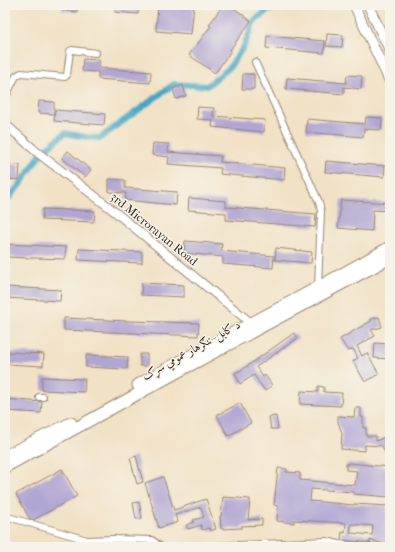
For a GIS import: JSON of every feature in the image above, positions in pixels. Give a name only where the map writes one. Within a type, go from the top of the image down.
[{"type":"highway","name":"د کابل–ننګرهار عمومي سړک","points":[[5,456],[79,419],[390,247]]},
{"type":"highway","name":"د کابل–ننګرهار عمومي سړک","points":[[5,467],[236,340],[295,310],[390,258]]},
{"type":"main road","points":[[354,5],[390,82]]},
{"type":"main road","points":[[368,5],[390,52]]},
{"type":"street","points":[[5,98],[18,74],[65,77],[67,75],[70,51],[96,53]]},
{"type":"street","points":[[255,62],[319,202],[321,211],[318,287]]},
{"type":"street","name":"3rd Microrayan Road","points":[[5,124],[40,154],[251,323]]},
{"type":"street","points":[[5,516],[87,540],[152,540],[161,547]]},
{"type":"street","points":[[194,547],[326,541],[369,547]]},
{"type":"building","points":[[62,5],[78,5],[77,12],[62,10]]},
{"type":"building","points":[[116,5],[139,5],[138,14],[115,12]]},
{"type":"building","points":[[158,5],[194,5],[191,34],[156,31]]},
{"type":"building","points":[[223,5],[230,5],[251,21],[215,73],[189,55],[211,26],[209,25]]},
{"type":"building","points":[[327,34],[343,35],[342,47],[326,46]]},
{"type":"building","points":[[267,36],[325,41],[324,53],[266,48]]},
{"type":"building","points":[[83,59],[99,60],[99,68],[151,72],[150,83],[98,79],[98,72],[82,71]]},
{"type":"building","points":[[243,74],[254,74],[254,89],[242,89]]},
{"type":"building","points":[[347,75],[362,76],[361,89],[344,87],[344,94],[286,89],[287,78],[346,83]]},
{"type":"building","points":[[183,85],[186,96],[176,99],[173,89]]},
{"type":"building","points":[[39,101],[54,102],[54,114],[38,113]]},
{"type":"building","points":[[198,107],[214,108],[213,116],[265,120],[264,132],[212,127],[213,120],[197,119]]},
{"type":"building","points":[[55,110],[105,114],[104,125],[54,121]]},
{"type":"building","points":[[366,117],[382,118],[381,130],[364,129],[363,137],[306,132],[307,119],[365,124]]},
{"type":"building","points":[[153,143],[169,144],[168,152],[221,156],[220,162],[285,168],[284,180],[220,174],[221,168],[168,164],[169,157],[152,155]]},
{"type":"building","points":[[68,151],[91,170],[85,177],[62,158]]},
{"type":"building","points":[[326,161],[385,166],[384,177],[325,172]]},
{"type":"building","points":[[5,164],[20,165],[19,180],[5,179]]},
{"type":"building","points":[[109,179],[125,180],[125,188],[177,192],[176,205],[125,200],[126,193],[109,192]]},
{"type":"building","points":[[189,198],[226,201],[226,207],[316,214],[315,227],[226,220],[226,213],[188,210]]},
{"type":"building","points":[[341,200],[390,203],[390,211],[373,210],[372,231],[338,228]]},
{"type":"building","points":[[43,209],[95,211],[94,222],[42,220]]},
{"type":"building","points":[[185,241],[222,244],[221,251],[274,256],[273,268],[223,264],[223,257],[184,253]]},
{"type":"building","points":[[5,244],[66,247],[65,259],[5,257]]},
{"type":"building","points":[[276,248],[312,252],[311,263],[275,260]]},
{"type":"building","points":[[79,249],[142,252],[142,263],[78,260]]},
{"type":"building","points":[[142,283],[184,285],[184,297],[141,295]]},
{"type":"building","points":[[5,287],[61,290],[60,301],[5,298]]},
{"type":"building","points":[[379,317],[382,327],[371,330],[375,336],[357,346],[362,356],[367,353],[379,374],[365,382],[353,361],[358,358],[353,349],[348,351],[340,339],[371,321],[371,319]]},
{"type":"building","points":[[64,318],[199,323],[198,336],[64,330]]},
{"type":"building","points":[[294,333],[298,338],[256,367],[263,377],[265,375],[272,385],[265,391],[254,375],[240,384],[235,373]]},
{"type":"building","points":[[375,343],[390,344],[390,359],[374,358]]},
{"type":"building","points":[[5,352],[44,354],[43,366],[5,364]]},
{"type":"building","points":[[140,354],[147,354],[147,366],[140,366]]},
{"type":"building","points":[[86,355],[128,357],[127,369],[86,367]]},
{"type":"building","points":[[42,377],[85,379],[84,392],[42,390]]},
{"type":"building","points":[[318,386],[324,387],[324,392],[342,393],[341,406],[300,404],[301,391],[318,392]]},
{"type":"building","points":[[5,399],[42,402],[41,413],[5,411]]},
{"type":"building","points":[[240,403],[251,423],[228,436],[217,415]]},
{"type":"building","points":[[355,408],[361,408],[361,417],[363,417],[363,428],[366,428],[366,436],[376,436],[376,441],[385,437],[390,447],[390,462],[382,446],[365,445],[365,451],[341,449],[342,433],[338,422],[338,416],[354,417]]},
{"type":"building","points":[[276,416],[278,429],[271,429],[269,417]]},
{"type":"building","points":[[136,456],[143,482],[137,484],[130,458]]},
{"type":"building","points":[[346,464],[389,467],[389,497],[354,494],[354,492],[311,489],[310,501],[388,506],[387,523],[390,523],[390,546],[370,540],[370,543],[341,540],[342,532],[345,533],[346,523],[294,520],[294,523],[277,521],[278,506],[274,505],[278,468],[287,469],[286,472],[300,473],[300,480],[355,485],[357,471],[346,470]],"holes":[[[351,524],[373,526],[372,535],[350,533]]]},
{"type":"building","points":[[62,469],[77,496],[33,520],[29,518],[16,494]]},
{"type":"building","points":[[163,477],[174,510],[206,499],[216,529],[210,531],[209,528],[202,530],[201,525],[188,529],[186,525],[194,522],[193,520],[204,517],[201,507],[175,515],[178,522],[159,528],[145,483]]},
{"type":"building","points":[[223,497],[250,499],[248,520],[262,519],[262,525],[221,529],[220,516]]},
{"type":"building","points":[[139,502],[142,518],[136,519],[133,503]]},
{"type":"waterway","points":[[5,203],[22,182],[42,152],[65,133],[100,138],[174,84],[207,86],[229,68],[244,46],[254,21],[267,11],[282,6],[293,5]]}]
